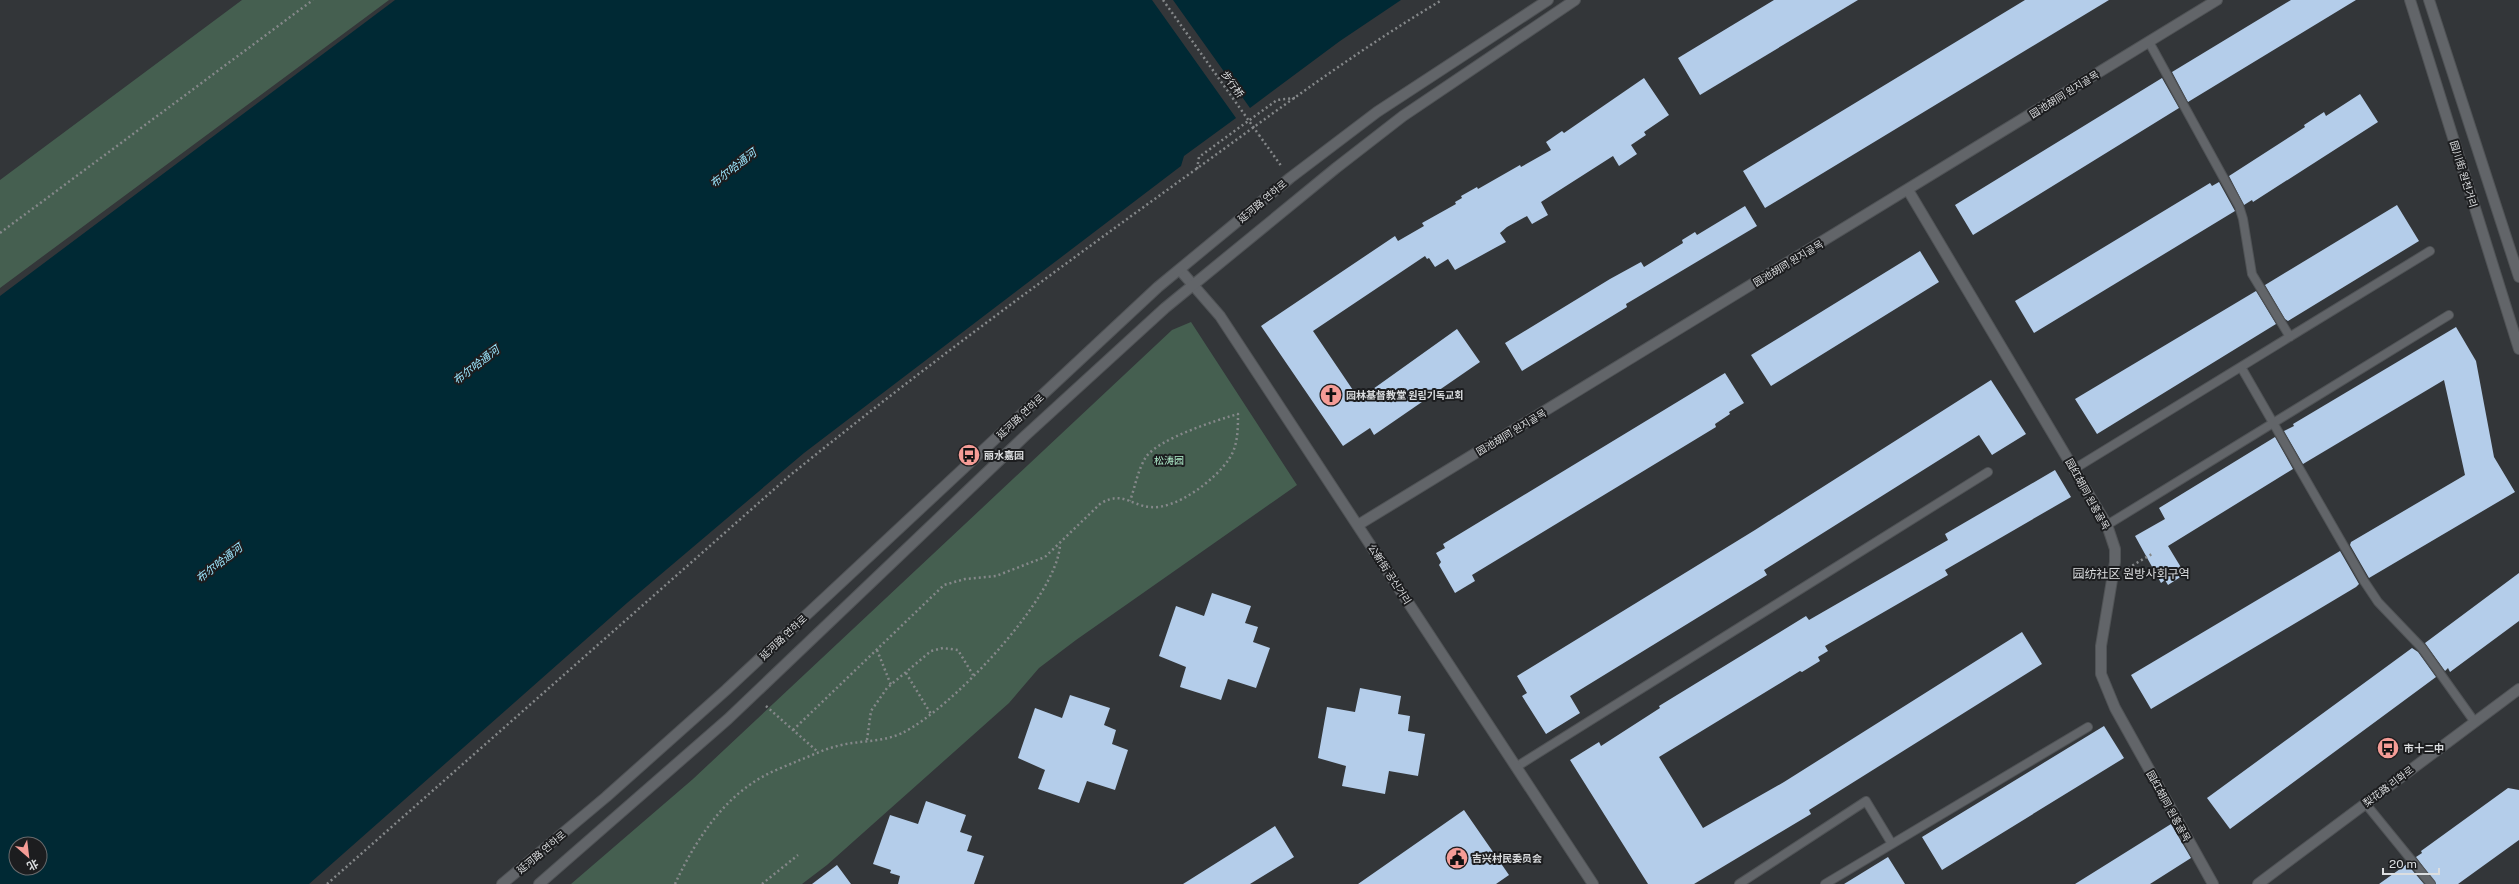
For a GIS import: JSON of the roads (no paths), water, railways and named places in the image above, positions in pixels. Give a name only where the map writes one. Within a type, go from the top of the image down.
[{"type":"street","name":"延河路 연하로","points":[[502,884],[606,797],[714,700],[1158,288],[1290,178],[1377,112],[1548,0]]},
{"type":"street","name":"延河路 연하로","points":[[539,884],[728,719],[1063,400],[1193,285],[1403,116],[1575,0]]},
{"type":"street","name":"园池胡同 원지골목","points":[[1358,525],[2217,0]]},
{"type":"street","name":"园川街 원천거리","points":[[2410,0],[2519,349]]},
{"type":"street","name":"园川街 원천거리","points":[[2429,0],[2519,277]]},
{"type":"street","name":"园红胡同 원홍골목","points":[[1908,190],[2107,525],[2114,549],[2113,577],[2101,646],[2101,674],[2115,708],[2213,884]]},
{"type":"street","name":"公新街 공신거리","points":[[1180,270],[1220,316],[1593,884]]},
{"type":"street","name":"梨花路 리화로","points":[[2258,884],[2474,721],[2519,689]]},
{"type":"lane","points":[[2149,42],[2239,206],[2244,219],[2249,264],[2252,274],[2290,337]]},
{"type":"lane","points":[[2074,469],[2430,251]]},
{"type":"lane","points":[[2107,525],[2449,315]]},
{"type":"lane","points":[[2241,367],[2274,422],[2364,581],[2378,602],[2422,648],[2474,721]]},
{"type":"lane","points":[[1516,767],[1988,472]]},
{"type":"lane","points":[[1825,884],[2088,727]]},
{"type":"lane","points":[[1739,884],[1866,801],[1892,844]]},
{"type":"lane","points":[[2365,803],[2431,884]]},
{"type":"water","name":"布尔哈通河","points":[[395,0],[1152,0],[1236,118],[1184,156],[1181,166],[804,453],[627,603],[309,884],[0,884],[0,296]]},
{"type":"water","points":[[1173,0],[1401,0],[1340,41],[1250,108]]},
{"type":"place","name":"园林基督教堂 원림기독교회","points":[[1331,395]]},
{"type":"place","name":"丽水嘉园","points":[[969,455]]},
{"type":"place","name":"市十二中","points":[[2388,748]]},
{"type":"place","name":"吉兴村民委员会","points":[[1457,858]]},
{"type":"district","name":"园纺社区 원방사회구역","points":[[2131,574]]},
{"type":"park label","name":"松涛园","points":[[1169,460]]}]
